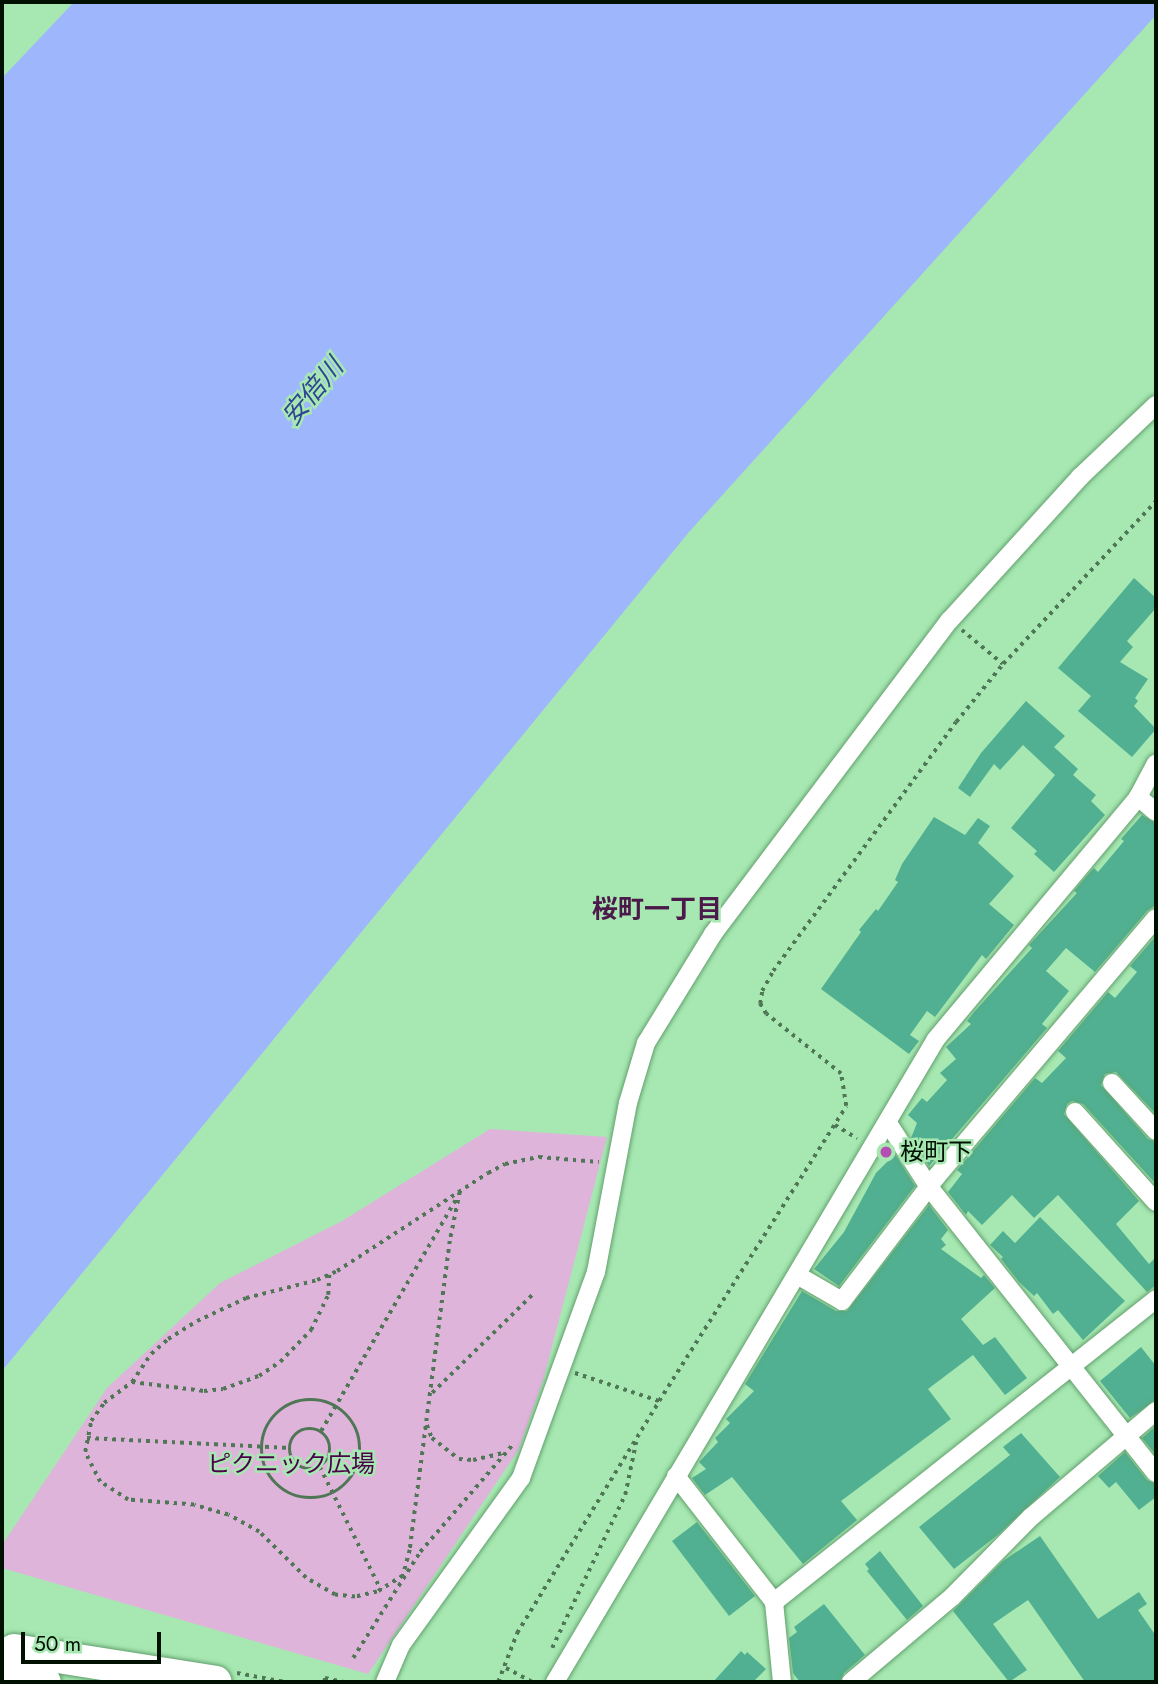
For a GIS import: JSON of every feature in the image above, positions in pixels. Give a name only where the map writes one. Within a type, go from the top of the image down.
[{"type":"highway","points":[[5,1661],[25,1682]]},
{"type":"highway","points":[[5,1661],[45,1682]]},
{"type":"highway","points":[[5,1661],[149,1682]]},
{"type":"highway","points":[[5,1661],[215,1682]]},
{"type":"street","points":[[385,1682],[401,1645],[521,1478],[564,1369],[596,1272],[628,1103],[646,1043],[713,934],[950,620],[1080,477],[1156,405]]},
{"type":"street","points":[[555,1682],[936,1039],[1138,797],[1156,763]]},
{"type":"street","points":[[1138,797],[1156,812]]},
{"type":"street","points":[[797,1275],[842,1301],[929,1187],[1156,918]]},
{"type":"street","points":[[1112,1083],[1156,1132]]},
{"type":"street","points":[[1075,1112],[1156,1202]]},
{"type":"street","points":[[888,1123],[929,1187],[1156,1473]]},
{"type":"street","points":[[774,1602],[1156,1299]]},
{"type":"street","points":[[852,1682],[945,1603],[1031,1517],[1156,1411]]},
{"type":"street","points":[[676,1476],[774,1602],[782,1682]]},
{"type":"path","points":[[498,1682],[506,1668],[517,1633],[659,1401],[846,1106],[841,1074],[766,1014],[760,1004],[762,991],[902,794],[1003,664],[1156,501]]},
{"type":"path","points":[[950,620],[1003,664]]},
{"type":"path","points":[[835,1125],[873,1148]]},
{"type":"path","points":[[460,1192],[450,1241],[410,1550],[403,1576],[381,1590],[355,1597],[335,1595],[306,1578],[259,1532],[228,1515],[194,1505],[128,1500],[100,1482],[85,1452],[91,1421],[104,1403],[132,1382],[151,1354],[197,1321],[264,1291],[293,1287],[329,1275],[488,1173],[523,1158],[540,1157],[615,1164]]},
{"type":"path","points":[[321,1431],[460,1192]]},
{"type":"path","points":[[132,1382],[204,1391],[223,1389],[259,1376],[280,1362],[311,1330],[328,1295],[329,1275]]},
{"type":"path","points":[[430,1395],[535,1293]]},
{"type":"path","points":[[564,1369],[659,1401]]},
{"type":"path","points":[[304,1400],[320,1400],[335,1406],[348,1416],[357,1430],[359,1463],[352,1478],[333,1493],[309,1499],[293,1495],[279,1487],[268,1474],[262,1459],[266,1427],[275,1414],[289,1405],[304,1400]]},
{"type":"path","points":[[426,1423],[432,1438],[459,1459],[491,1458],[505,1452]]},
{"type":"path","points":[[300,1431],[321,1431],[331,1447],[327,1460],[320,1467],[311,1469],[299,1466],[290,1455],[295,1435],[300,1431]]},
{"type":"path","points":[[353,1658],[403,1576],[454,1509],[521,1436]]},
{"type":"path","points":[[548,1657],[581,1582],[625,1495],[638,1437]]},
{"type":"path","points":[[87,1438],[290,1448]]},
{"type":"path","points":[[320,1467],[381,1590]]},
{"type":"path","points":[[506,1668],[532,1682]]},
{"type":"path","points":[[324,1682],[325,1678],[344,1682]]},
{"type":"green space","name":"ピクニック広場","points":[[490,1129],[607,1137],[543,1381],[519,1449],[368,1674],[2,1568],[2,1545],[107,1388],[220,1283],[342,1221]]},
{"type":"water","name":"安倍川","points":[[74,2],[1156,2],[1156,15],[689,532],[2,1371],[2,78]]},
{"type":"building","points":[[1134,578],[1156,598],[1156,608],[1127,641],[1133,647],[1120,662],[1148,679],[1135,698],[1138,701],[1134,706],[1156,729],[1132,757],[1078,711],[1091,696],[1058,668]]},
{"type":"building","points":[[1026,701],[1065,736],[1054,747],[1078,769],[1073,775],[1096,795],[1091,801],[1105,815],[1054,872],[1034,854],[1037,851],[1011,828],[1055,775],[1023,745],[1000,770],[994,764],[970,797],[958,788],[981,753]]},
{"type":"building","points":[[1142,815],[1156,823],[1156,905],[1147,911],[1095,972],[1066,948],[1046,971],[1069,991],[1042,1024],[1047,1028],[929,1166],[911,1138],[917,1123],[908,1115],[922,1098],[927,1102],[947,1080],[940,1073],[956,1059],[946,1047],[971,1024],[967,1021],[1032,948],[1029,945],[1077,893],[1074,891],[1090,872],[1094,868],[1098,872]]},
{"type":"building","points":[[934,817],[965,835],[978,818],[990,826],[978,843],[1014,876],[989,904],[1014,925],[986,959],[982,955],[935,1017],[927,1011],[910,1035],[919,1041],[909,1054],[821,989],[861,932],[859,930],[876,909],[878,911],[898,882],[895,880],[902,864]]},
{"type":"building","points":[[1156,936],[1156,1114],[1116,1072],[1105,1074],[1101,1085],[1148,1139],[1156,1142],[1156,1184],[1083,1104],[1072,1101],[1067,1104],[1064,1114],[1139,1201],[1116,1224],[1149,1264],[1156,1257],[1156,1285],[1147,1292],[1058,1195],[1034,1218],[1012,1195],[982,1225],[968,1211],[966,1215],[948,1192],[962,1174],[957,1170],[1035,1078],[1042,1083],[1066,1058],[1058,1051],[1108,992],[1115,998],[1137,972],[1130,966]]},
{"type":"building","points":[[895,1154],[915,1186],[839,1286],[814,1269],[844,1232],[876,1173]]},
{"type":"building","points":[[929,1205],[948,1230],[941,1239],[946,1245],[941,1249],[981,1278],[984,1275],[995,1288],[961,1319],[983,1345],[995,1337],[1027,1378],[1005,1395],[973,1355],[928,1389],[951,1419],[841,1501],[857,1520],[803,1564],[732,1477],[705,1495],[692,1478],[706,1469],[699,1462],[718,1442],[715,1438],[730,1423],[726,1419],[754,1391],[745,1384],[802,1291],[836,1311],[847,1311]]},
{"type":"building","points":[[1040,1217],[1125,1301],[1083,1340],[1058,1310],[1053,1314],[1037,1293],[1034,1296],[1019,1282],[1001,1259],[1003,1257],[990,1245],[1003,1231],[1015,1243]]},
{"type":"building","points":[[1141,1347],[1156,1366],[1156,1400],[1130,1418],[1100,1381]]},
{"type":"building","points":[[1156,1426],[1156,1455],[1142,1438]]},
{"type":"building","points":[[1021,1433],[1060,1477],[999,1534],[954,1569],[919,1527],[1010,1455],[1003,1447]]},
{"type":"building","points":[[1125,1452],[1147,1480],[1156,1484],[1156,1497],[1139,1510],[1116,1482],[1109,1488],[1098,1476]]},
{"type":"building","points":[[697,1522],[755,1596],[729,1616],[672,1541]]},
{"type":"building","points":[[1040,1536],[1098,1619],[1139,1592],[1147,1604],[1138,1610],[1156,1636],[1156,1682],[1085,1682],[1028,1600],[993,1624],[1027,1670],[1009,1682],[953,1611],[1003,1561]]},
{"type":"building","points":[[880,1551],[923,1606],[907,1620],[867,1571],[869,1569],[865,1564]]},
{"type":"building","points":[[824,1604],[865,1655],[844,1673],[840,1682],[800,1682],[793,1673],[789,1638],[797,1632],[794,1627]]},
{"type":"building","points":[[741,1651],[745,1655],[747,1652],[766,1669],[753,1682],[713,1682]]},
{"type":"place","name":"桜町下","points":[[886,1152]]},
{"type":"district","name":"桜町一丁目","points":[[657,910]]}]
